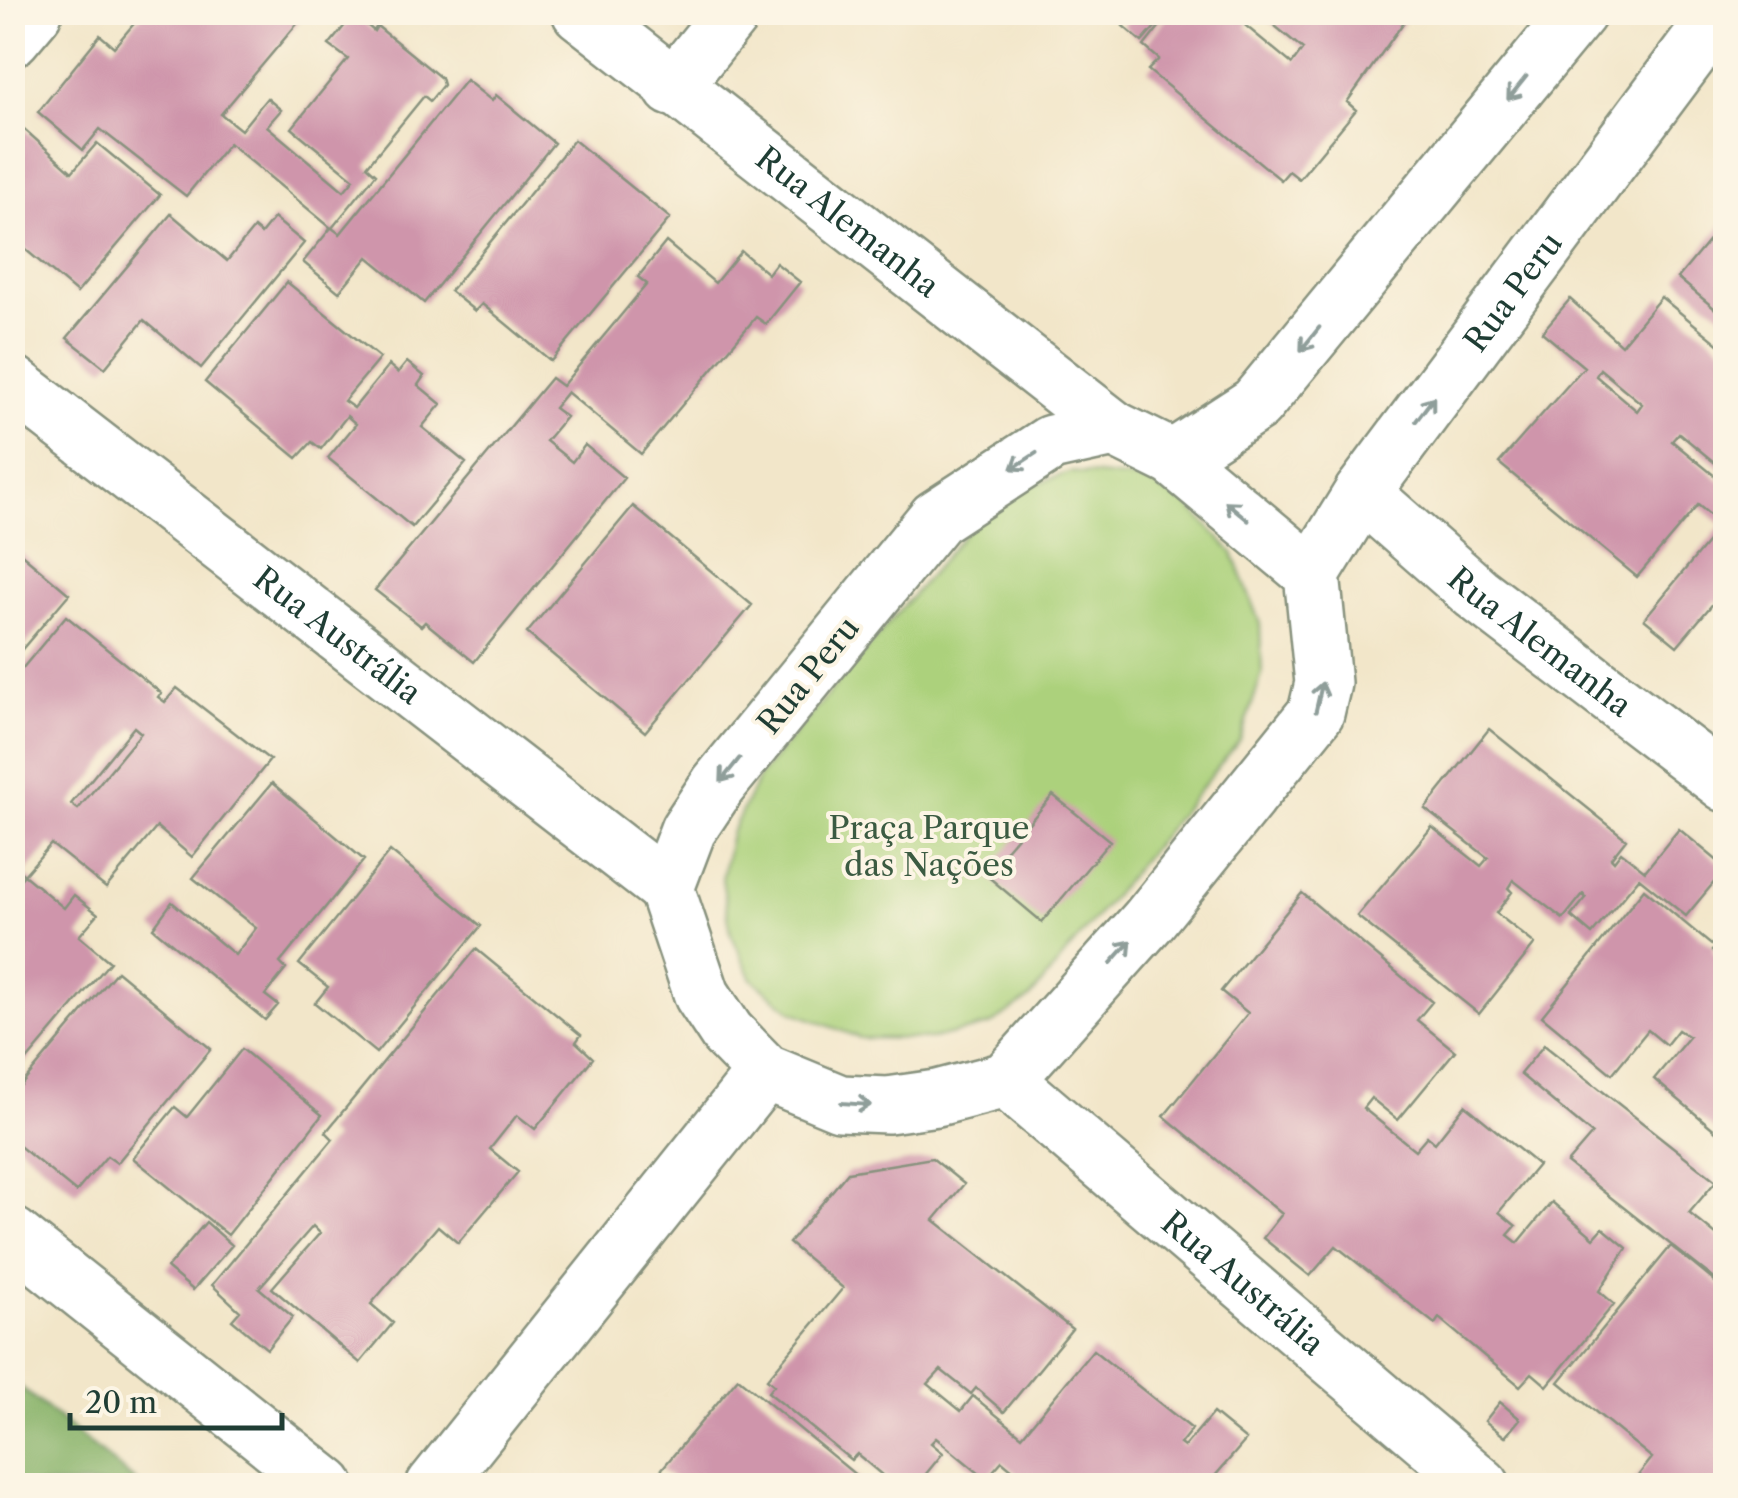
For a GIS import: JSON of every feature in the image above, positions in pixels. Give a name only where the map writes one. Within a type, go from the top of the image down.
[{"type":"street","points":[[12,38],[34,12]]},
{"type":"street","name":"Rua Alemanha","points":[[580,12],[672,88],[1114,429]]},
{"type":"street","points":[[672,88],[733,12]]},
{"type":"street","points":[[1173,458],[1256,404],[1579,12]]},
{"type":"street","name":"Rua Peru","points":[[1312,574],[1362,493],[1721,12]]},
{"type":"street","name":"Rua Austrália","points":[[12,382],[666,888]]},
{"type":"street","points":[[666,888],[702,994],[727,1033],[764,1072],[840,1103],[888,1106],[1006,1080],[1148,921],[1316,713],[1323,682],[1312,574],[1173,458],[1114,429]]},
{"type":"street","name":"Rua Peru","points":[[666,888],[688,830],[718,785],[936,518],[1051,443],[1114,429]]},
{"type":"street","name":"Rua Alemanha","points":[[1362,493],[1476,592],[1726,784]]},
{"type":"street","points":[[434,1486],[764,1072]]},
{"type":"street","name":"Rua Austrália","points":[[1006,1080],[1482,1486]]},
{"type":"street","points":[[12,1234],[328,1486]]},
{"type":"green space","name":"Praça Parque das Nações","points":[[1071,472],[1144,480],[1186,503],[1233,553],[1260,624],[1262,674],[1240,740],[1030,998],[990,1025],[932,1039],[860,1038],[793,1012],[752,979],[731,934],[722,879],[731,833],[760,775],[978,518],[1019,489]]},
{"type":"green space","points":[[13,1381],[140,1485],[13,1485]]},
{"type":"building","points":[[144,12],[307,12],[221,114],[241,130],[267,98],[281,110],[267,126],[344,191],[354,179],[292,128],[348,59],[329,45],[354,14],[374,31],[377,26],[441,78],[443,85],[430,101],[424,96],[367,166],[376,174],[332,228],[340,234],[466,80],[492,101],[496,95],[554,143],[424,303],[368,257],[339,292],[303,262],[331,228],[229,143],[186,196],[100,129],[83,150],[38,112],[100,35],[114,47]]},
{"type":"building","points":[[1134,12],[1168,12],[1142,42],[1123,26]]},
{"type":"building","points":[[1171,12],[1257,12],[1246,26],[1292,64],[1303,49],[1258,12],[1411,12],[1347,102],[1356,110],[1299,179],[1289,171],[1281,180],[1148,70],[1159,59],[1144,46]]},
{"type":"building","points":[[24,129],[72,172],[97,143],[160,195],[77,293],[19,244],[12,252],[12,143]]},
{"type":"building","points":[[574,140],[670,218],[551,361],[482,304],[475,311],[450,291]]},
{"type":"building","points":[[171,214],[227,261],[254,228],[261,234],[274,218],[304,243],[201,368],[144,320],[105,368],[67,338]]},
{"type":"building","points":[[1726,220],[1726,318],[1678,278]]},
{"type":"building","points":[[666,242],[715,283],[741,251],[768,274],[776,263],[800,282],[766,324],[756,317],[641,454],[567,392],[554,408],[566,417],[546,441],[572,462],[585,445],[624,478],[474,662],[425,622],[421,626],[375,590],[551,378],[562,386],[647,284],[638,277]]},
{"type":"building","points":[[287,282],[380,358],[344,401],[354,408],[389,365],[398,373],[407,362],[424,376],[418,385],[441,404],[422,427],[466,463],[412,527],[328,458],[356,424],[347,416],[321,449],[312,442],[297,458],[205,382]]},
{"type":"building","points":[[1661,297],[1726,350],[1726,472],[1679,433],[1672,441],[1726,485],[1726,607],[1716,600],[1677,646],[1644,619],[1722,525],[1698,505],[1637,577],[1499,463],[1584,367],[1542,332],[1570,299],[1621,345]],"holes":[[[1600,369],[1642,404],[1637,411],[1596,376]]]},
{"type":"building","points":[[633,506],[752,605],[645,732],[527,633]]},
{"type":"building","points":[[12,546],[69,594],[12,661]]},
{"type":"building","points":[[66,616],[161,693],[158,697],[165,702],[177,688],[270,760],[192,857],[157,827],[106,888],[51,844],[24,875],[12,864],[12,825],[19,817],[12,811],[12,681]],"holes":[[[134,727],[141,733],[78,809],[71,804]]]},
{"type":"building","points":[[1489,729],[1626,839],[1611,858],[1614,861],[1621,852],[1645,871],[1679,829],[1726,868],[1686,916],[1639,878],[1592,934],[1571,916],[1586,898],[1583,894],[1563,919],[1513,880],[1508,888],[1512,892],[1496,913],[1535,944],[1479,1014],[1357,916],[1432,827],[1481,866],[1488,858],[1425,809]]},
{"type":"building","points":[[272,783],[364,860],[280,963],[286,969],[265,995],[278,1005],[265,1020],[153,928],[172,902],[235,955],[256,928],[193,878]]},
{"type":"building","points":[[1053,795],[1110,841],[1042,922],[985,874]]},
{"type":"building","points":[[390,851],[481,926],[376,1053],[315,1003],[328,987],[299,964]]},
{"type":"building","points":[[24,875],[64,908],[74,895],[98,914],[79,936],[110,962],[23,1065],[12,1056],[12,889]]},
{"type":"building","points":[[1644,889],[1715,948],[1712,951],[1726,963],[1723,1137],[1654,1079],[1689,1037],[1678,1030],[1666,1045],[1648,1030],[1612,1074],[1542,1016]]},
{"type":"building","points":[[1302,893],[1432,1002],[1417,1020],[1455,1051],[1398,1120],[1371,1098],[1363,1108],[1415,1150],[1427,1136],[1435,1143],[1465,1105],[1538,1165],[1499,1212],[1516,1226],[1508,1235],[1518,1243],[1552,1202],[1594,1238],[1603,1228],[1627,1248],[1599,1291],[1614,1304],[1547,1386],[1532,1373],[1520,1386],[1439,1318],[1435,1324],[1336,1246],[1310,1276],[1263,1238],[1282,1214],[1164,1116],[1248,1013],[1221,991]]},
{"type":"building","points":[[476,949],[581,1035],[576,1042],[593,1058],[535,1129],[517,1115],[490,1149],[518,1172],[458,1243],[438,1226],[371,1304],[393,1323],[360,1363],[272,1288],[320,1233],[313,1226],[259,1288],[293,1317],[267,1349],[232,1320],[240,1311],[212,1285],[333,1139],[326,1132]]},
{"type":"building","points":[[117,971],[211,1049],[117,1163],[107,1156],[76,1192],[12,1140],[12,1096]]},
{"type":"building","points":[[1544,1045],[1716,1181],[1689,1213],[1726,1243],[1726,1288],[1567,1163],[1592,1134],[1520,1074]]},
{"type":"building","points":[[242,1049],[322,1115],[228,1235],[133,1158],[175,1107],[187,1117]]},
{"type":"building","points":[[932,1158],[964,1184],[934,1220],[1072,1329],[1004,1412],[976,1388],[971,1394],[941,1370],[928,1384],[961,1411],[973,1396],[1022,1436],[1093,1350],[1192,1429],[1180,1444],[1184,1447],[1213,1413],[1246,1440],[1215,1476],[1226,1486],[1032,1486],[1002,1461],[986,1479],[936,1438],[931,1443],[943,1453],[916,1486],[895,1486],[857,1454],[851,1460],[768,1392],[774,1385],[767,1379],[843,1288],[789,1243],[848,1172]]},
{"type":"building","points":[[206,1222],[232,1245],[193,1290],[167,1268]]},
{"type":"building","points":[[1671,1246],[1726,1291],[1726,1486],[1630,1486],[1652,1458],[1559,1382]]},
{"type":"building","points":[[738,1378],[869,1486],[674,1486],[677,1482],[661,1470]]},
{"type":"building","points":[[1500,1402],[1520,1419],[1505,1437],[1485,1421]]}]
